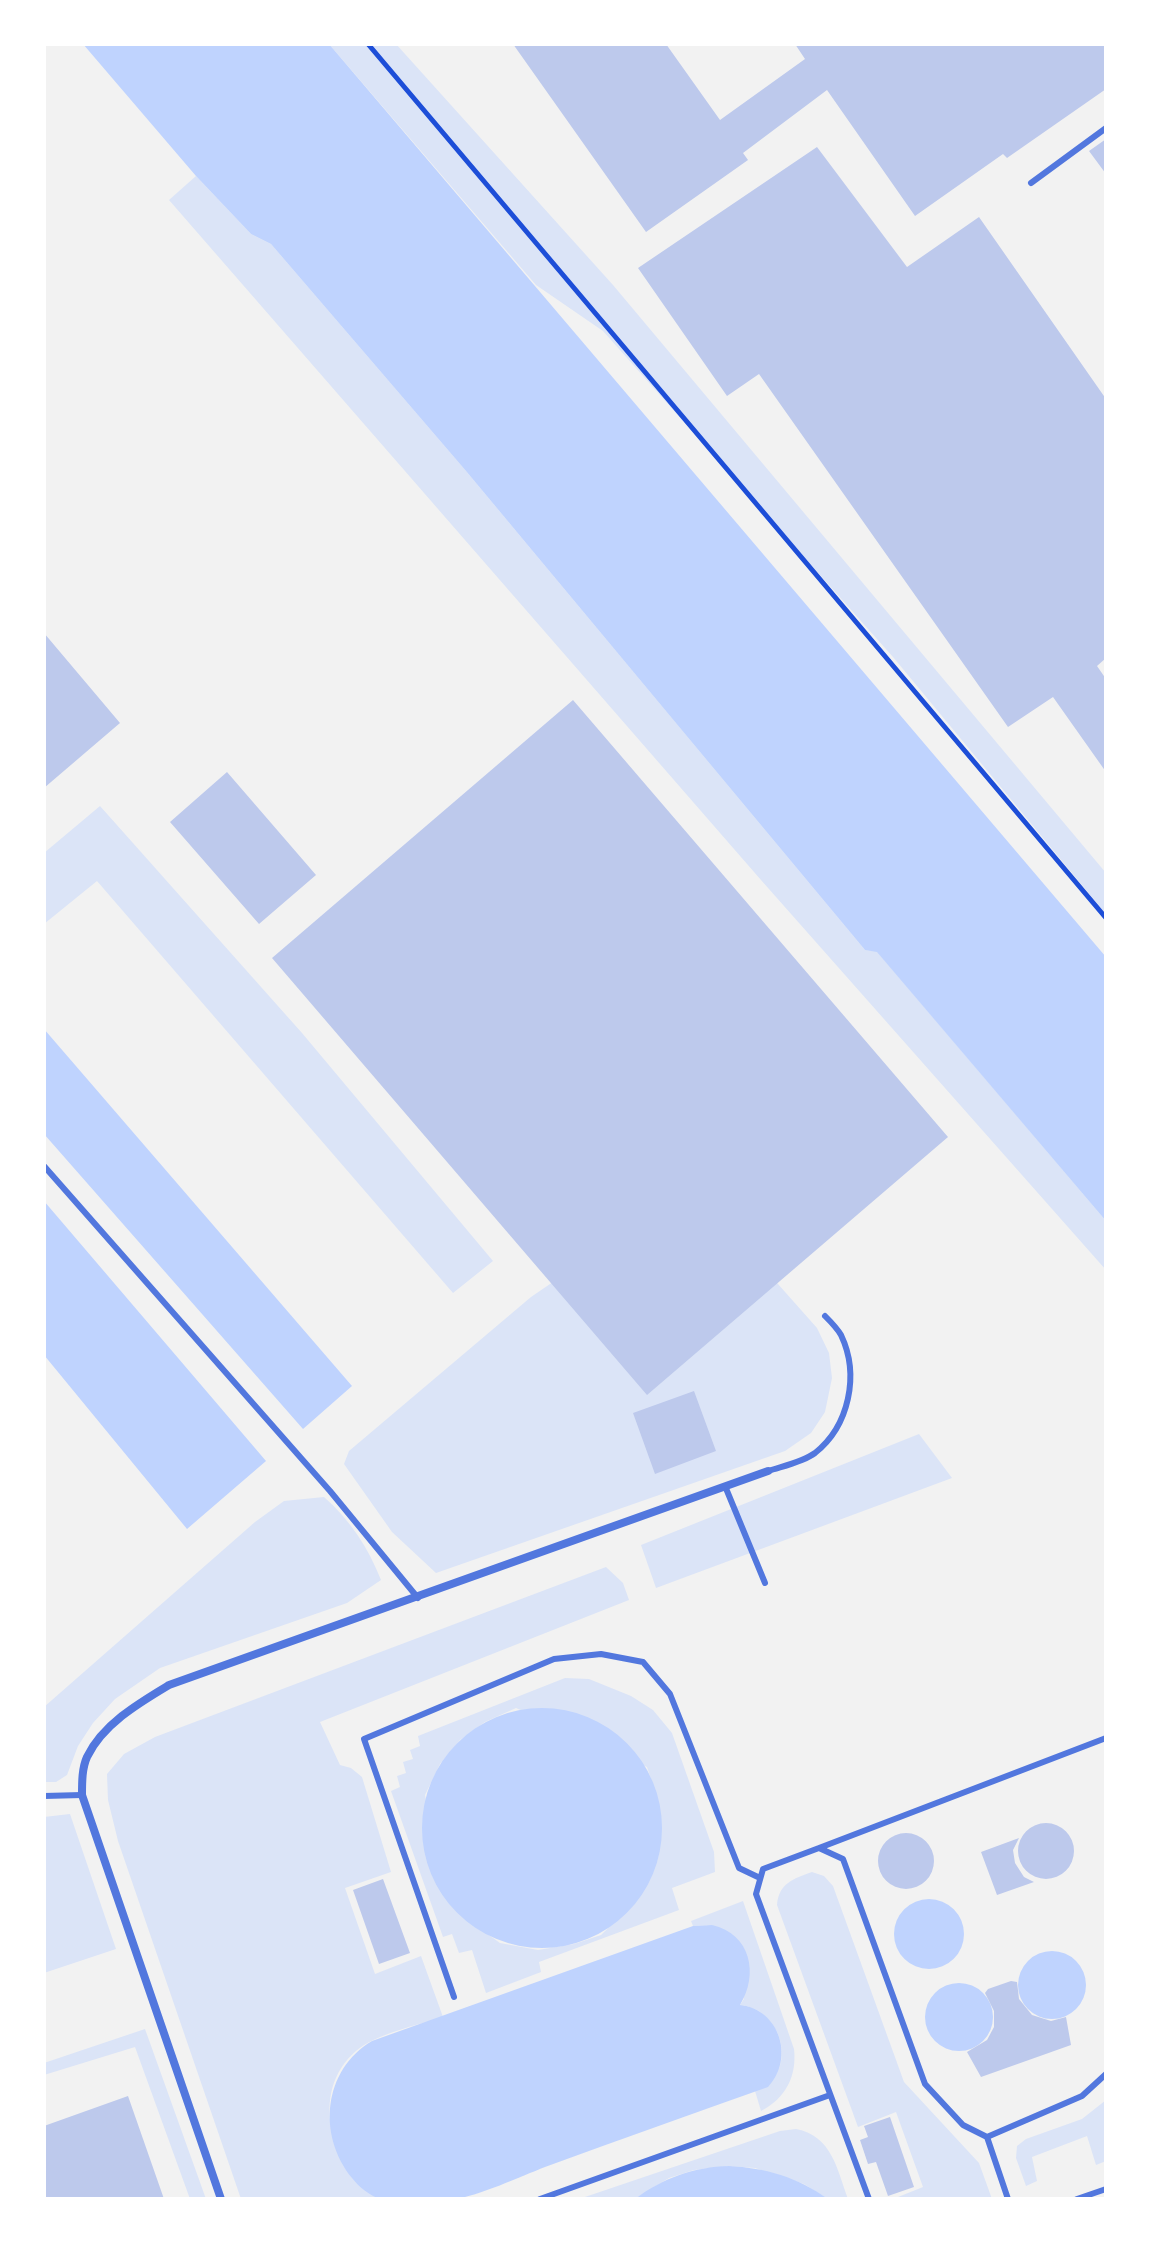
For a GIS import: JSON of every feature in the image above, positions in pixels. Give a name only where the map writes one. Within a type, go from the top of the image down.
[{"type":"street","points":[[221,2199],[82,1795],[82,1775],[87,1756],[131,1707],[169,1685],[768,1471]]},
{"type":"lane","points":[[1031,183],[1106,128]]},
{"type":"lane","points":[[44,1166],[330,1491],[418,1598]]},
{"type":"lane","points":[[768,1471],[812,1455],[834,1435],[847,1408],[850,1372],[840,1334],[825,1316]]},
{"type":"lane","points":[[725,1486],[765,1583]]},
{"type":"lane","points":[[454,1997],[364,1739],[554,1659],[601,1654],[643,1662],[670,1694],[739,1868],[760,1878]]},
{"type":"lane","points":[[869,2199],[756,1894],[763,1869],[1106,1738]]},
{"type":"lane","points":[[44,1796],[82,1795]]},
{"type":"lane","points":[[819,1848],[843,1859],[925,2084],[963,2125],[987,2137],[1008,2199]]},
{"type":"lane","points":[[987,2137],[1073,2100],[1106,2074]]},
{"type":"lane","points":[[540,2199],[830,2095]]},
{"type":"lane","points":[[1077,2199],[1106,2189]]},
{"type":"path","points":[[368,44],[1106,918]]},
{"type":"shaded area","points":[[329,44],[396,44],[613,285],[1106,873],[1106,914],[893,657],[603,331],[536,285]]},
{"type":"shaded area","points":[[196,176],[251,234],[271,244],[466,471],[865,950],[877,951],[1106,1221],[1106,1270],[761,880],[169,200]]},
{"type":"shaded area","points":[[100,806],[302,1033],[493,1261],[453,1293],[97,881],[44,924],[44,853]]},
{"type":"shaded area","points":[[692,1187],[817,1328],[829,1353],[832,1378],[825,1412],[811,1433],[785,1451],[436,1573],[392,1532],[344,1464],[349,1451],[531,1297]]},
{"type":"shaded area","points":[[919,1434],[952,1478],[656,1588],[641,1545]]},
{"type":"shaded area","points":[[324,1497],[357,1535],[381,1580],[347,1603],[160,1668],[115,1699],[93,1723],[78,1746],[67,1775],[56,1782],[44,1782],[44,1707],[255,1522],[284,1501]]},
{"type":"shaded area","points":[[606,1567],[623,1583],[629,1600],[320,1722],[340,1765],[351,1768],[362,1777],[391,1872],[345,1888],[375,1974],[421,1956],[443,2017],[364,2045],[341,2068],[333,2087],[330,2108],[338,2150],[363,2186],[380,2199],[241,2199],[118,1841],[108,1800],[107,1774],[124,1754],[155,1737]]},
{"type":"shaded area","points":[[565,1678],[589,1679],[631,1696],[653,1710],[672,1733],[714,1852],[715,1872],[672,1888],[679,1910],[539,1962],[541,1972],[486,1993],[472,1950],[459,1953],[452,1934],[443,1937],[391,1791],[400,1787],[397,1776],[406,1773],[403,1762],[413,1759],[410,1750],[420,1746],[418,1736]],"holes":[[[516,1708],[647,1767],[658,1801],[661,1839],[653,1870],[637,1900],[601,1935],[574,1944],[538,1950],[500,1943],[461,1915],[446,1899],[425,1795],[440,1764],[460,1740],[485,1722]]]},
{"type":"shaded area","points":[[70,1814],[116,1949],[44,1973],[44,1817]]},
{"type":"shaded area","points":[[812,1872],[824,1876],[833,1886],[904,2082],[979,2163],[992,2199],[893,2199],[923,2187],[896,2112],[858,2127],[777,1905],[784,1887]]},
{"type":"shaded area","points":[[743,1901],[794,2049],[794,2068],[788,2085],[777,2100],[761,2111],[755,2091],[769,2083],[778,2071],[782,2058],[776,2030],[755,2009],[740,2005],[744,1999],[712,1925],[693,1926],[691,1921]]},
{"type":"shaded area","points":[[145,2029],[206,2199],[190,2199],[135,2047],[44,2075],[44,2063]]},
{"type":"shaded area","points":[[1106,2100],[1106,2161],[1096,2165],[1087,2136],[1032,2157],[1037,2181],[1026,2186],[1016,2158],[1017,2146],[1026,2139],[1082,2119]]},
{"type":"shaded area","points":[[796,2129],[808,2133],[825,2146],[848,2199],[828,2199],[804,2184],[755,2168],[729,2166],[694,2170],[669,2178],[635,2199],[582,2198],[780,2131]]},
{"type":"water","points":[[83,44],[329,44],[1106,957],[1106,1221],[877,952],[865,950],[466,471],[271,244],[251,234],[196,176]]},
{"type":"water","points":[[44,1029],[352,1386],[303,1429],[44,1134]]},
{"type":"water","points":[[44,1201],[266,1461],[187,1529],[44,1355]]},
{"type":"water","points":[[542,1708],[565,1710],[588,1717],[609,1728],[627,1743],[642,1761],[653,1782],[660,1805],[660,1851],[653,1874],[642,1895],[627,1913],[609,1928],[588,1939],[565,1946],[542,1948],[519,1946],[496,1939],[475,1928],[457,1913],[442,1895],[431,1874],[424,1851],[422,1828],[424,1805],[431,1782],[442,1761],[457,1743],[475,1728],[496,1717],[519,1710]]},
{"type":"water","points":[[929,1899],[948,1905],[958,1915],[964,1934],[958,1953],[948,1963],[929,1969],[910,1963],[900,1953],[894,1934],[900,1915],[910,1905]]},
{"type":"water","points":[[712,1925],[736,1937],[748,1957],[749,1981],[740,2005],[765,2016],[774,2025],[779,2037],[781,2063],[768,2087],[463,2197],[428,2201],[381,2199],[365,2191],[352,2178],[333,2143],[330,2104],[343,2069],[356,2053],[372,2041],[693,1926]]},
{"type":"water","points":[[1045,1951],[1059,1951],[1071,1956],[1081,1966],[1086,1985],[1081,2004],[1071,2014],[1059,2019],[1045,2019],[1033,2014],[1023,2004],[1018,1992],[1018,1978],[1023,1966],[1033,1956]]},
{"type":"water","points":[[952,1983],[966,1983],[978,1988],[988,1998],[993,2017],[988,2036],[978,2046],[966,2051],[952,2051],[940,2046],[930,2036],[925,2024],[925,2010],[930,1998],[940,1988]]},
{"type":"water","points":[[729,2166],[781,2175],[828,2199],[635,2199],[679,2175]]},
{"type":"building","points":[[513,44],[666,44],[720,120],[805,59],[795,44],[1106,44],[1106,89],[1007,158],[1003,154],[915,216],[827,90],[743,153],[748,160],[646,232]]},
{"type":"building","points":[[1106,139],[1106,174],[1089,151]]},
{"type":"building","points":[[817,147],[907,267],[979,217],[1106,399],[1106,658],[1097,666],[1106,679],[1106,772],[1053,697],[1008,727],[759,374],[727,396],[638,268]]},
{"type":"building","points":[[44,633],[120,723],[44,788]]},
{"type":"building","points":[[573,700],[948,1137],[647,1395],[272,958]]},
{"type":"building","points":[[227,772],[316,875],[259,924],[170,822]]},
{"type":"building","points":[[694,1391],[716,1451],[655,1474],[633,1413]]},
{"type":"building","points":[[1046,1823],[1066,1831],[1074,1851],[1066,1871],[1046,1879],[1026,1871],[1018,1851],[1026,1831]]},
{"type":"building","points":[[906,1833],[926,1841],[934,1861],[926,1881],[906,1889],[886,1881],[878,1861],[886,1841]]},
{"type":"building","points":[[1019,1838],[1013,1850],[1015,1863],[1024,1877],[1034,1882],[997,1895],[981,1852]]},
{"type":"building","points":[[383,1879],[410,1953],[379,1964],[353,1890]]},
{"type":"building","points":[[1011,1981],[1017,1982],[1019,1999],[1032,2015],[1051,2021],[1066,2017],[1071,2045],[981,2077],[967,2052],[987,2040],[994,2027],[994,2011],[985,1993]]},
{"type":"building","points":[[128,2096],[164,2199],[44,2199],[44,2126]]},
{"type":"building","points":[[890,2117],[914,2187],[888,2196],[876,2162],[868,2164],[860,2140],[868,2137],[864,2126]]}]
